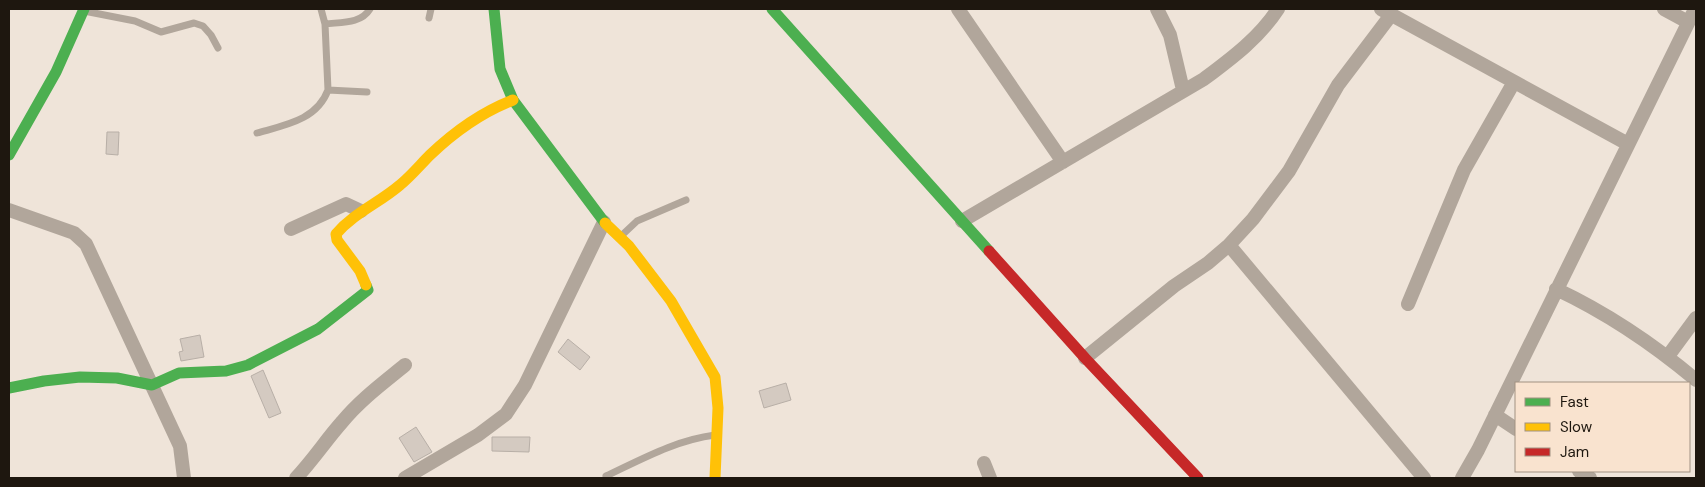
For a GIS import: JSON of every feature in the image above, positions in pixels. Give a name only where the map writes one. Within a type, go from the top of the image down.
[{"type":"street","points":[[494,9],[500,69],[513,100],[604,222],[620,237],[671,301],[715,377],[717,434],[715,478]]},
{"type":"street","points":[[772,9],[1085,358],[1198,478]]},
{"type":"street","points":[[958,9],[1063,162]]},
{"type":"street","points":[[1157,9],[1170,35],[1183,90]]},
{"type":"street","points":[[962,221],[1183,90],[1235,56],[1258,35],[1278,9]]},
{"type":"street","points":[[1664,9],[1688,22]]},
{"type":"street","points":[[1462,478],[1695,9]]},
{"type":"street","points":[[9,155],[56,72],[84,10]]},
{"type":"street","points":[[1085,358],[1229,245],[1253,219],[1289,170],[1338,85],[1386,12],[1628,144]]},
{"type":"street","points":[[1408,304],[1464,170],[1514,82]]},
{"type":"street","points":[[9,388],[34,381],[66,377],[132,379],[152,385],[179,373],[226,371],[248,364],[318,330],[364,294],[368,285],[337,240],[336,234],[361,211],[397,189],[435,151],[473,121],[491,108],[513,100]]},
{"type":"street","points":[[291,229],[346,204],[361,211]]},
{"type":"street","points":[[9,210],[74,233],[86,244],[152,385],[164,416],[180,446],[184,478]]},
{"type":"street","points":[[405,478],[478,436],[506,414],[525,386],[604,222]]},
{"type":"street","points":[[1229,245],[1424,478]]},
{"type":"street","points":[[1556,289],[1594,308],[1668,356],[1696,380]]},
{"type":"street","points":[[1668,356],[1696,318]]},
{"type":"street","points":[[296,478],[317,456],[342,421],[369,394],[405,365]]},
{"type":"street","points":[[1494,415],[1515,428]]},
{"type":"street","points":[[984,463],[990,478]]},
{"type":"lane","points":[[258,133],[305,118],[323,103],[328,90],[325,24],[321,9]]},
{"type":"lane","points":[[325,24],[363,18],[370,9]]},
{"type":"lane","points":[[429,18],[431,9]]},
{"type":"lane","points":[[84,10],[135,21],[161,32],[194,23],[202,26],[211,35],[218,48]]},
{"type":"lane","points":[[328,90],[367,92]]},
{"type":"lane","points":[[620,237],[637,221],[686,200]]},
{"type":"lane","points":[[606,476],[690,439],[717,434]]},
{"type":"building","points":[[107,132],[119,132],[118,155],[106,154]]},
{"type":"building","points":[[200,335],[204,357],[181,361],[179,352],[183,351],[180,339]]},
{"type":"building","points":[[568,339],[590,357],[580,370],[558,352]]},
{"type":"building","points":[[263,370],[281,413],[269,418],[251,376]]},
{"type":"building","points":[[786,383],[791,400],[764,408],[759,391]]},
{"type":"building","points":[[416,427],[432,452],[414,462],[399,438]]},
{"type":"building","points":[[492,437],[530,437],[529,452],[492,451]]},
{"type":"traffic: fast","points":[[9,155],[56,72],[84,9]]},
{"type":"traffic: fast","points":[[494,9],[500,69],[513,100],[605,223]]},
{"type":"traffic: fast","points":[[772,9],[989,251]]},
{"type":"traffic: fast","points":[[9,388],[44,381],[80,377],[117,378],[152,385],[179,373],[226,371],[248,365],[318,329],[368,290],[366,285]]},
{"type":"traffic: slow","points":[[366,285],[360,271],[337,240],[336,234],[351,220],[400,185],[449,138],[490,110],[513,100]]},
{"type":"traffic: slow","points":[[605,223],[629,246],[671,301],[715,377],[718,408],[715,478]]},
{"type":"traffic: jam","points":[[989,251],[1085,358],[1198,478]]}]
